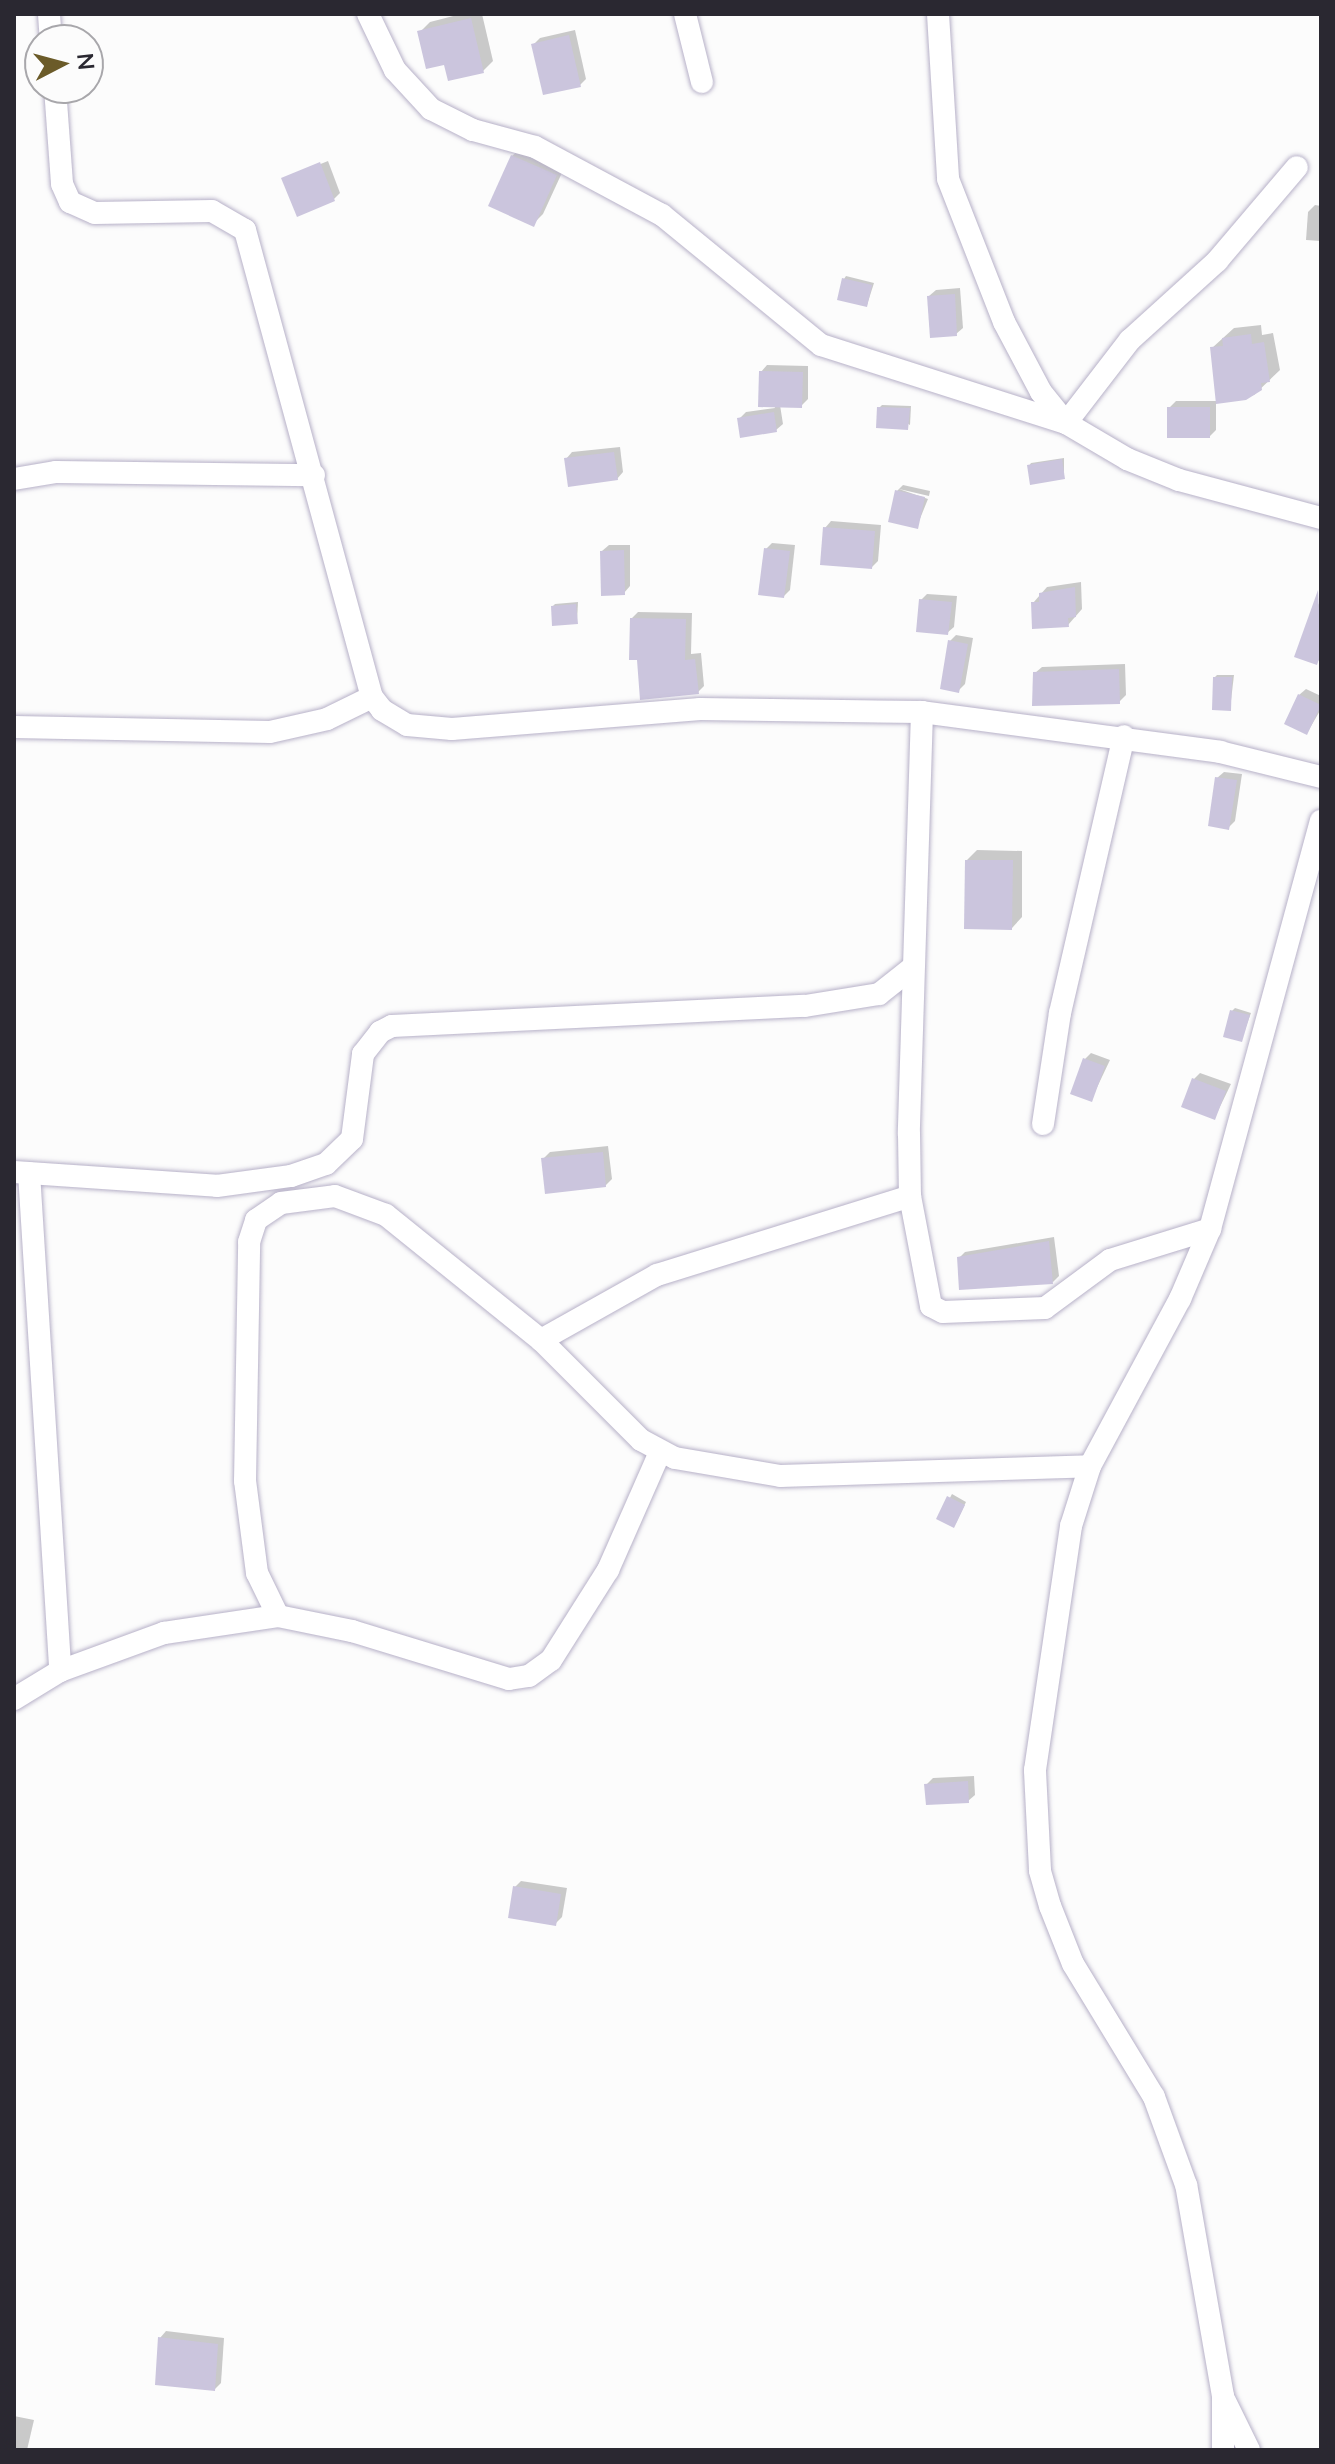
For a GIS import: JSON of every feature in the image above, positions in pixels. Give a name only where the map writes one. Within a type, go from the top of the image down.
[{"type":"street","points":[[368,14],[395,70],[431,109],[473,130],[535,147],[662,215],[821,345],[1066,423],[1127,459],[1179,480],[1321,518]]},
{"type":"street","points":[[685,14],[702,82]]},
{"type":"street","points":[[938,14],[948,179],[1004,322],[1041,392],[1066,423]]},
{"type":"street","points":[[56,104],[62,184],[70,202],[95,213],[212,211],[245,230],[372,697],[382,710],[426,729],[700,709],[922,712],[1124,736],[1220,752],[1321,777]]},
{"type":"street","points":[[1066,423],[1130,340],[1217,261],[1297,167]]},
{"type":"street","points":[[14,479],[56,472],[314,475]]},
{"type":"street","points":[[14,727],[270,732],[327,719],[372,697]]},
{"type":"street","points":[[922,712],[912,968],[910,1196],[929,1301],[938,1312],[1045,1308],[1110,1260],[1210,1229]]},
{"type":"street","points":[[1043,1124],[1060,1013],[1124,736]]},
{"type":"street","points":[[1223,2450],[1223,2396],[1186,2185],[1173,2142],[1154,2097],[1073,1964],[1040,1870],[1035,1770],[1068,1541],[1090,1466],[1180,1299],[1210,1229],[1321,821]]},
{"type":"street","points":[[60,1671],[21,1172],[217,1186],[291,1176],[326,1164],[352,1139],[363,1054],[380,1032],[392,1026],[805,1006],[879,994],[912,968]]},
{"type":"street","points":[[278,1616],[257,1573],[245,1481],[249,1242],[256,1220],[281,1203],[335,1196],[370,1206],[541,1340],[626,1427],[660,1452],[695,1465],[780,1476],[1090,1466]]},
{"type":"street","points":[[541,1340],[657,1275],[910,1196]]},
{"type":"street","points":[[14,1699],[60,1671],[187,1626],[278,1616],[352,1631],[509,1679],[529,1676],[551,1660],[608,1570],[660,1452]]},
{"type":"street","points":[[1223,2396],[1249,2450]]},
{"type":"building","points":[[471,18],[484,73],[448,81],[444,65],[426,69],[417,31]]},
{"type":"building","points":[[569,35],[581,87],[543,95],[531,44]]},
{"type":"building","points":[[511,155],[557,175],[534,227],[488,206]]},
{"type":"building","points":[[320,162],[335,201],[297,217],[281,178]]},
{"type":"building","points":[[842,278],[872,285],[867,307],[837,300]]},
{"type":"building","points":[[955,294],[957,336],[930,338],[927,296]]},
{"type":"building","points":[[1251,334],[1252,344],[1264,342],[1270,382],[1261,383],[1262,390],[1246,400],[1216,404],[1210,347],[1223,346],[1222,338]]},
{"type":"building","points":[[759,371],[803,372],[802,408],[758,407]]},
{"type":"building","points":[[877,407],[910,408],[908,430],[876,428]]},
{"type":"building","points":[[1167,407],[1210,407],[1210,438],[1167,438]]},
{"type":"building","points":[[774,412],[777,432],[740,438],[737,418]]},
{"type":"building","points":[[614,452],[618,480],[568,487],[564,458]]},
{"type":"building","points":[[1062,459],[1065,479],[1030,485],[1027,465]]},
{"type":"building","points":[[895,490],[925,497],[918,529],[888,522]]},
{"type":"building","points":[[823,527],[875,531],[872,569],[820,565]]},
{"type":"building","points":[[764,548],[790,551],[784,598],[758,595]]},
{"type":"building","points":[[624,550],[625,595],[601,596],[600,551]]},
{"type":"building","points":[[1075,587],[1076,617],[1068,618],[1069,627],[1032,629],[1031,602],[1039,602],[1039,593]]},
{"type":"building","points":[[1318,590],[1321,653],[1317,665],[1294,657]]},
{"type":"building","points":[[919,599],[952,602],[948,635],[916,632]]},
{"type":"building","points":[[576,604],[578,624],[552,626],[551,606]]},
{"type":"building","points":[[630,618],[686,619],[685,660],[695,659],[699,694],[640,700],[637,660],[629,660]]},
{"type":"building","points":[[948,640],[968,644],[959,693],[940,689]]},
{"type":"building","points":[[1119,669],[1120,704],[1032,706],[1033,672]]},
{"type":"building","points":[[1213,677],[1232,677],[1231,711],[1212,710]]},
{"type":"building","points":[[1298,694],[1321,705],[1307,735],[1284,724]]},
{"type":"building","points":[[1215,777],[1237,780],[1229,830],[1208,826]]},
{"type":"building","points":[[965,860],[1013,860],[1012,930],[964,929]]},
{"type":"building","points":[[1230,1010],[1250,1015],[1242,1042],[1223,1037]]},
{"type":"building","points":[[1083,1058],[1105,1066],[1092,1102],[1070,1094]]},
{"type":"building","points":[[1192,1078],[1226,1091],[1215,1120],[1181,1107]]},
{"type":"building","points":[[603,1152],[606,1187],[545,1194],[541,1158]]},
{"type":"building","points":[[1049,1241],[1053,1284],[959,1290],[957,1257]]},
{"type":"building","points":[[947,1496],[965,1505],[954,1528],[936,1519]]},
{"type":"building","points":[[968,1781],[969,1803],[926,1805],[924,1784]]},
{"type":"building","points":[[513,1886],[561,1894],[556,1926],[508,1918]]},
{"type":"building","points":[[158,2337],[218,2344],[215,2391],[155,2385]]}]
